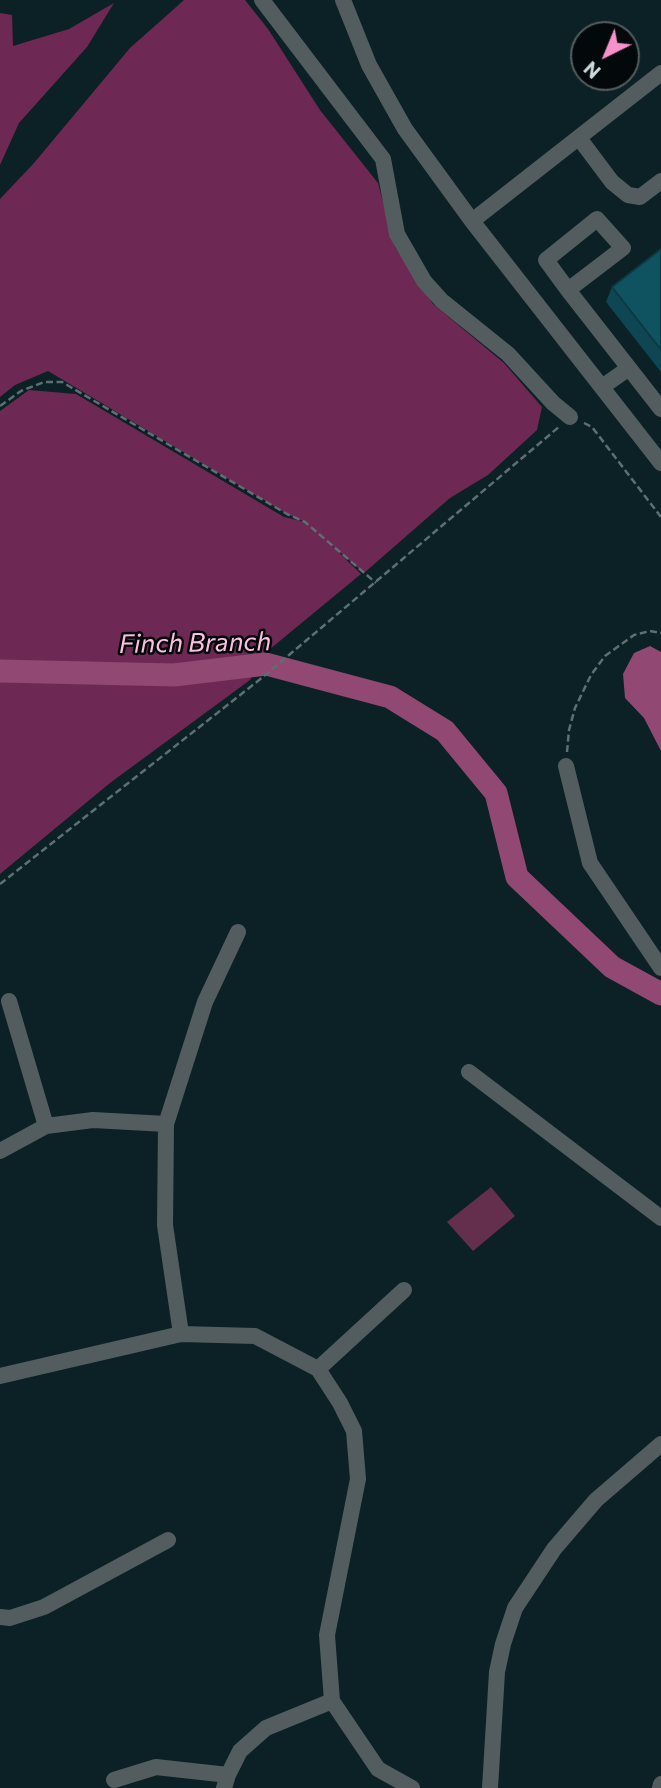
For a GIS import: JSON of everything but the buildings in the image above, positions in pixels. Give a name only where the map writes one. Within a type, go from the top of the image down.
[{"type":"street","points":[[262,0],[383,159],[397,234],[424,281],[442,301],[509,354],[553,403],[570,417]]},
{"type":"street","points":[[343,0],[369,65],[405,129],[472,221],[661,463]]},
{"type":"street","points":[[472,221],[661,73]]},
{"type":"street","points":[[579,138],[612,182],[628,195],[640,197],[661,181]]},
{"type":"street","points":[[568,290],[622,248],[597,219],[546,260],[568,290],[661,409]]},
{"type":"street","points":[[602,387],[629,368]]},
{"type":"street","points":[[566,766],[590,863],[661,968]]},
{"type":"street","points":[[181,1334],[165,1225],[166,1124],[205,1002],[238,932]]},
{"type":"street","points":[[9,1001],[46,1126]]},
{"type":"street","points":[[469,1072],[661,1217]]},
{"type":"street","points":[[0,1151],[46,1126],[93,1120],[166,1124]]},
{"type":"street","points":[[318,1369],[404,1290]]},
{"type":"street","points":[[0,1376],[181,1334],[255,1336],[318,1369],[354,1431],[358,1479],[327,1635],[332,1701],[378,1769],[411,1788]]},
{"type":"street","points":[[490,1788],[497,1672],[515,1608],[554,1549],[596,1500],[661,1444]]},
{"type":"street","points":[[0,1617],[10,1618],[44,1607],[168,1540]]},
{"type":"street","points":[[114,1780],[156,1767],[226,1781],[240,1751],[267,1728],[332,1701]]},
{"type":"path","points":[[0,406],[21,391],[44,382],[62,382],[305,522],[376,583]]},
{"type":"path","points":[[0,884],[283,661],[570,417],[592,427],[661,517]]},
{"type":"path","points":[[566,766],[569,730],[575,708],[591,675],[605,656],[621,642],[650,631],[661,633]]},
{"type":"shaded area","points":[[184,0],[245,0],[268,29],[320,110],[378,183],[395,247],[433,304],[504,363],[542,407],[537,430],[488,475],[450,498],[364,573],[331,545],[361,574],[264,654],[250,680],[110,783],[0,874],[0,411],[29,390],[76,394],[284,517],[305,522],[287,514],[48,371],[15,385],[0,397],[0,199],[34,163],[130,48]]},
{"type":"shaded area","points":[[114,3],[87,47],[19,123],[0,165],[0,13],[12,15],[13,46],[69,29]]},
{"type":"shaded area","points":[[650,646],[661,652],[661,751],[644,718],[625,698],[623,674],[634,653]]},
{"type":"shaded area","points":[[491,1187],[515,1216],[473,1251],[447,1222]]},
{"type":"waterway","name":"Finch Branch","points":[[0,671],[174,675],[266,664],[390,697],[445,731],[496,793],[517,877],[612,967],[661,994]]}]
